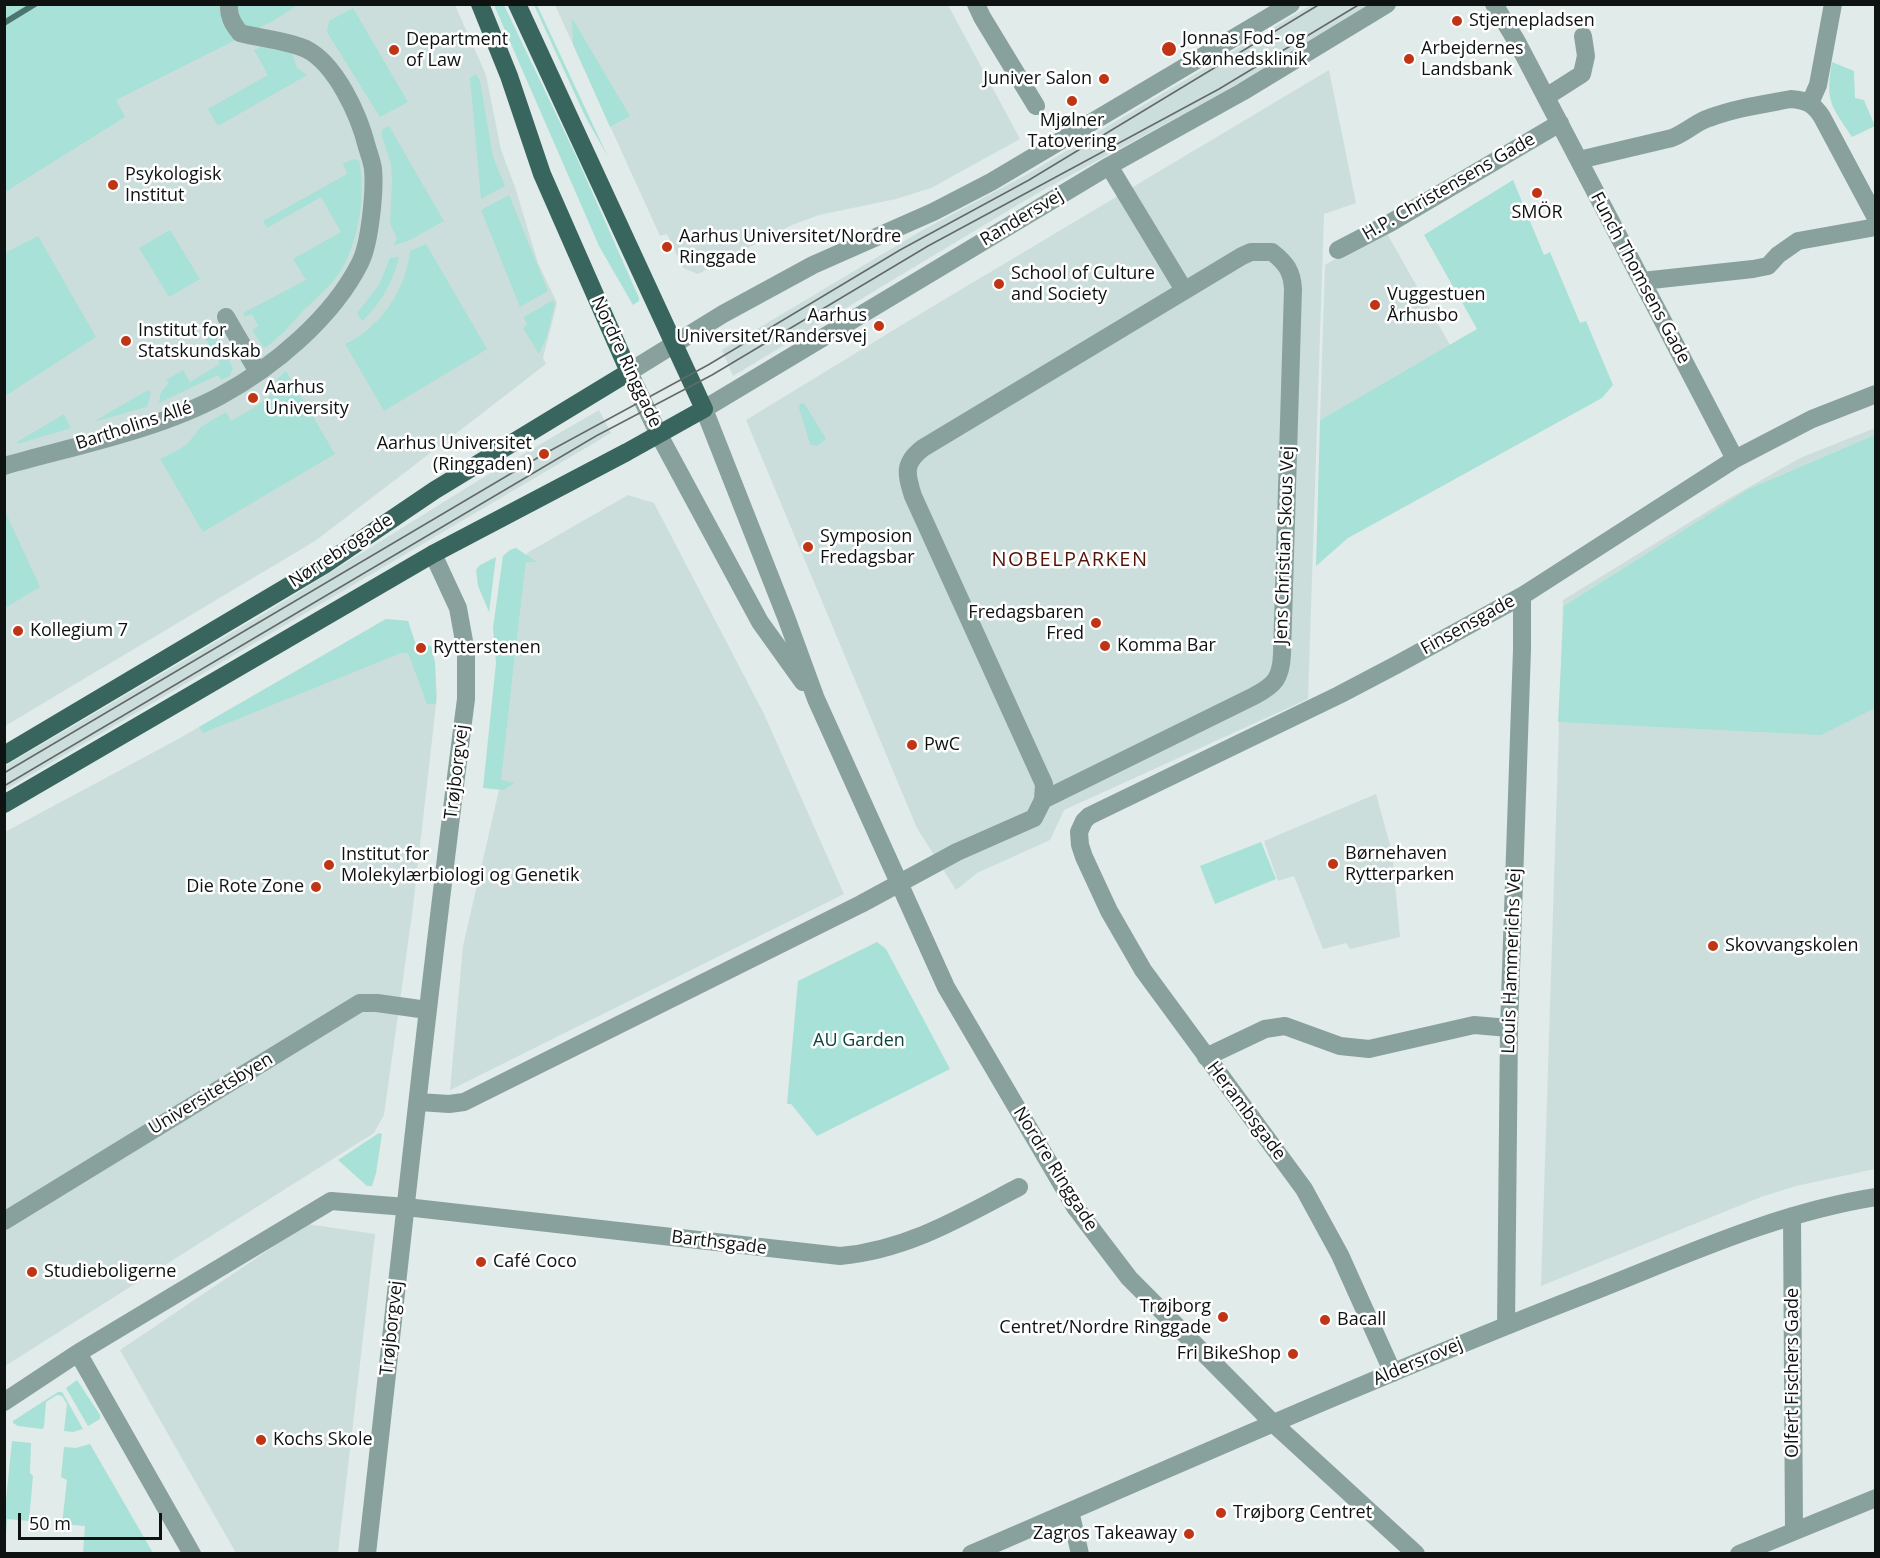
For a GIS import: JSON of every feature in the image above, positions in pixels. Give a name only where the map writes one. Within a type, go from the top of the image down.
[{"type":"main road","name":"Nordre Ringgade","points":[[480,4],[509,76],[542,174],[629,372]]},
{"type":"main road","name":"Nordre Ringgade","points":[[518,4],[704,409]]},
{"type":"main road","name":"Nørrebrogade","points":[[4,755],[324,565],[435,490],[629,372]]},
{"type":"main road","name":"Randersvej","points":[[660,435],[704,409]]},
{"type":"main road","points":[[4,804],[433,554],[660,435]]},
{"type":"street","name":"Bartholins Allé","points":[[4,466],[131,430],[178,414],[220,396],[258,372],[296,342],[336,302],[361,261],[369,230],[373,168],[364,133],[350,102],[333,73],[319,57],[304,48],[240,33],[233,25],[229,4]]},
{"type":"street","points":[[976,4],[1036,106]]},
{"type":"street","points":[[675,345],[723,314],[813,265],[933,212],[991,183],[1291,4]]},
{"type":"street","name":"Randersvej","points":[[704,409],[1109,166],[1242,92],[1387,4]]},
{"type":"street","name":"Funch Thomsens Gade","points":[[1494,4],[1560,123],[1735,459]]},
{"type":"street","points":[[1810,103],[1818,85],[1833,4]]},
{"type":"street","points":[[1546,97],[1582,74],[1586,56],[1583,36]]},
{"type":"street","points":[[1579,160],[1672,138],[1686,133],[1705,119],[1726,112],[1791,99],[1810,103],[1827,125],[1875,218]]},
{"type":"street","name":"H.P. Christensens Gade","points":[[1338,250],[1390,223],[1560,123]]},
{"type":"street","points":[[1109,166],[1184,290]]},
{"type":"street","points":[[1642,280],[1768,266],[1778,255],[1798,241],[1875,227]]},
{"type":"street","name":"Jens Christian Skous Vej","points":[[898,884],[957,852],[1034,818],[1043,800],[1044,784],[913,496],[908,481],[908,466],[914,455],[1184,290],[1251,252],[1272,252],[1288,268],[1292,277],[1281,667],[1276,681],[1266,690],[1043,800]]},
{"type":"street","points":[[226,317],[258,372]]},
{"type":"street","name":"Nørrebrogade","points":[[629,372],[675,345]]},
{"type":"street","name":"Nordre Ringgade","points":[[629,372],[760,622],[816,699]]},
{"type":"street","name":"Finsensgade","points":[[1084,857],[1079,832],[1089,816],[1339,695],[1522,596],[1735,459],[1812,419],[1875,394]]},
{"type":"street","name":"Nordre Ringgade","points":[[704,409],[786,616],[816,699],[945,987],[1075,1208],[1129,1278],[1273,1423],[1416,1554]]},
{"type":"street","name":"Trøjborgvej","points":[[367,1554],[419,1102],[427,1010],[466,699],[466,652],[458,608],[433,554]]},
{"type":"street","name":"Louis Hammerichs Vej","points":[[1506,1326],[1509,1028],[1522,596]]},
{"type":"street","name":"Herambsgade","points":[[1084,857],[1109,911],[1143,970],[1304,1189],[1340,1255],[1393,1373]]},
{"type":"street","points":[[419,1102],[449,1104],[464,1102],[793,939],[898,884]]},
{"type":"street","name":"Universitetsbyen","points":[[4,1221],[360,1003],[427,1010]]},
{"type":"street","points":[[1206,1057],[1264,1029],[1285,1026],[1340,1046],[1369,1049],[1474,1025],[1509,1028]]},
{"type":"street","name":"Barthsgade","points":[[4,1402],[78,1353],[331,1201],[406,1207],[840,1256],[880,1250],[934,1232],[1019,1187]]},
{"type":"street","name":"Aldersrovej","points":[[970,1554],[1273,1423],[1506,1326],[1792,1216],[1875,1197]]},
{"type":"street","name":"Olfert Fischers Gade","points":[[1792,1216],[1794,1531]]},
{"type":"street","points":[[78,1353],[192,1554]]},
{"type":"street","points":[[1739,1554],[1875,1498]]},
{"type":"street","points":[[1070,1511],[1080,1554]]},
{"type":"shaded area","name":"Aarhus University","points":[[4,5],[455,5],[486,75],[501,150],[538,263],[557,303],[543,358],[546,364],[454,435],[315,541],[5,726]]},
{"type":"shaded area","points":[[555,5],[948,5],[1020,139],[931,188],[896,199],[819,215],[792,225],[698,274],[683,268],[667,234],[660,236]]},
{"type":"shaded area","points":[[1311,5],[1369,5],[1222,93],[1036,194],[733,376],[722,350],[921,231],[1026,175]]},
{"type":"shaded area","points":[[1329,70],[1356,203],[1324,214],[1308,699],[1064,810],[1050,840],[977,873],[956,890],[917,828],[746,420]]},
{"type":"shaded area","name":"Vuggestuen Århusbo","points":[[1385,230],[1450,345],[1320,420],[1325,265]]},
{"type":"shaded area","points":[[599,410],[611,433],[5,790],[5,766],[265,613],[484,477]]},
{"type":"shaded area","name":"Skovvangskolen","points":[[1875,428],[1875,1169],[1796,1186],[1761,1197],[1541,1286],[1563,600],[1721,503],[1800,458]]},
{"type":"shaded area","points":[[628,495],[654,503],[764,714],[844,894],[450,1090],[463,946],[499,790],[527,553]]},
{"type":"shaded area","points":[[386,619],[408,621],[416,645],[431,646],[435,663],[437,696],[413,907],[384,1115],[374,1133],[5,1366],[5,832],[180,738]]},
{"type":"shaded area","name":"Børnehaven Rytterparken","points":[[1376,794],[1392,852],[1400,937],[1350,949],[1346,943],[1323,949],[1294,876],[1278,881],[1264,841]]},
{"type":"shaded area","name":"Kochs Skole","points":[[307,1224],[375,1234],[338,1553],[236,1553],[120,1350]]},
{"type":"green space","points":[[5,5],[298,5],[273,21],[116,100],[125,117],[5,192]]},
{"type":"green space","points":[[494,5],[504,5],[577,158],[639,298],[639,301],[633,305],[599,246]]},
{"type":"green space","points":[[534,5],[537,5],[608,157],[585,116]]},
{"type":"green space","points":[[353,8],[408,102],[380,117],[327,32],[329,21]]},
{"type":"green space","points":[[572,18],[630,116],[610,127],[573,44]]},
{"type":"green space","points":[[260,47],[292,53],[297,68],[307,75],[218,126],[208,109],[268,75],[254,50]]},
{"type":"green space","points":[[1832,62],[1854,71],[1855,98],[1864,100],[1875,126],[1852,137],[1835,110],[1830,95]]},
{"type":"green space","points":[[476,74],[480,81],[493,157],[505,186],[481,199],[470,78]]},
{"type":"green space","points":[[389,126],[444,221],[408,241],[394,245],[397,238],[390,224],[391,164],[381,134],[383,129]]},
{"type":"green space","points":[[354,159],[359,161],[361,173],[360,214],[354,241],[344,265],[325,290],[279,337],[264,348],[252,330],[258,326],[252,314],[245,317],[243,313],[306,280],[293,259],[341,232],[321,197],[267,228],[263,221],[347,174],[343,163]]},
{"type":"green space","points":[[1513,180],[1544,255],[1550,252],[1580,323],[1586,321],[1613,385],[1602,398],[1348,538],[1316,566],[1320,420],[1477,329],[1424,235]]},
{"type":"green space","points":[[509,195],[548,291],[520,307],[481,210]]},
{"type":"green space","points":[[170,230],[200,279],[169,297],[139,248]]},
{"type":"green space","points":[[38,236],[96,337],[5,396],[5,253]]},
{"type":"green space","points":[[426,244],[487,349],[384,411],[345,344],[363,334],[382,316],[401,285],[410,251]]},
{"type":"green space","points":[[399,257],[385,292],[362,321],[357,313],[379,285],[390,258]]},
{"type":"green space","points":[[553,300],[555,304],[547,336],[539,354],[523,328],[527,325],[524,317]]},
{"type":"green space","points":[[211,327],[233,368],[230,376],[221,380],[218,375],[159,403],[161,392],[169,383],[166,380],[183,370],[190,382],[220,364],[201,331]]},
{"type":"green space","points":[[286,371],[335,454],[203,532],[160,459],[180,449],[201,427],[226,412],[231,421],[257,406],[279,389],[274,382]]},
{"type":"green space","points":[[148,390],[151,393],[147,407],[93,422]]},
{"type":"green space","points":[[804,403],[826,439],[817,446],[810,444],[799,408],[800,404]]},
{"type":"green space","points":[[64,414],[71,428],[18,444],[17,442]]},
{"type":"green space","points":[[1875,435],[1875,708],[1821,735],[1558,722],[1564,606],[1749,489]]},
{"type":"green space","points":[[5,511],[40,587],[4,608]]},
{"type":"green space","points":[[516,548],[537,562],[526,562],[516,647],[531,650],[530,656],[515,655],[501,780],[514,783],[504,790],[483,788],[496,663],[493,628],[503,556]]},
{"type":"green space","points":[[496,557],[489,612],[478,586],[476,570],[480,565]]},
{"type":"green space","points":[[386,619],[408,621],[416,645],[431,646],[435,663],[436,704],[427,704],[408,653],[401,653],[203,733],[199,727]]},
{"type":"green space","points":[[1261,842],[1276,879],[1215,904],[1200,866]]},
{"type":"green space","name":"AU Garden","points":[[877,942],[886,949],[950,1069],[817,1136],[791,1104],[787,1104],[798,981]]},
{"type":"green space","points":[[379,1133],[382,1134],[376,1173],[372,1186],[367,1186],[338,1160]]},
{"type":"green space","points":[[77,1380],[100,1415],[100,1419],[88,1426],[66,1388]]},
{"type":"green space","points":[[58,1392],[62,1392],[83,1429],[73,1432],[64,1431],[67,1404],[62,1396],[57,1395],[46,1402],[42,1429],[18,1426],[13,1423],[13,1421]]},
{"type":"green space","points":[[12,1441],[31,1443],[30,1473],[33,1476],[29,1521],[7,1519],[5,1549],[5,1509]]},
{"type":"green space","points":[[90,1444],[153,1553],[83,1553],[85,1526],[62,1524],[67,1480],[61,1477],[64,1447],[76,1448]]},
{"type":"waterway","points":[[4,23],[35,4]]},
{"type":"tram line","points":[[4,773],[544,454],[708,365],[900,250],[1029,180],[1320,4]]},
{"type":"tram line","points":[[4,786],[596,436],[712,375],[928,246],[1219,89],[1360,4]]},
{"type":"place","name":"Stjernepladsen","points":[[1457,21]]},
{"type":"place","name":"Jonnas Fod- og Skønhedsklinik","points":[[1169,49]]},
{"type":"place","name":"Department of Law","points":[[394,50]]},
{"type":"place","name":"Arbejdernes Landsbank","points":[[1409,59]]},
{"type":"place","name":"Juniver Salon","points":[[1104,79]]},
{"type":"place","name":"Mjølner Tatovering","points":[[1072,101]]},
{"type":"place","name":"Psykologisk Institut","points":[[113,185]]},
{"type":"place","name":"SMÖR","points":[[1537,193]]},
{"type":"place","name":"Aarhus Universitet/Nordre Ringgade","points":[[667,247]]},
{"type":"place","name":"School of Culture and Society","points":[[999,284]]},
{"type":"place","name":"Vuggestuen Århusbo","points":[[1375,305]]},
{"type":"place","name":"Aarhus Universitet/Randersvej","points":[[879,326]]},
{"type":"place","name":"Institut for Statskundskab","points":[[126,341]]},
{"type":"place","name":"Aarhus University","points":[[253,398]]},
{"type":"place","name":"Aarhus Universitet (Ringgaden)","points":[[544,454]]},
{"type":"place","name":"Symposion Fredagsbar","points":[[808,547]]},
{"type":"place","name":"Fredagsbaren Fred","points":[[1096,623]]},
{"type":"place","name":"Kollegium 7","points":[[18,631]]},
{"type":"place","name":"Komma Bar","points":[[1105,646]]},
{"type":"place","name":"Rytterstenen","points":[[421,648]]},
{"type":"place","name":"PwC","points":[[912,745]]},
{"type":"place","name":"Børnehaven Rytterparken","points":[[1333,864]]},
{"type":"place","name":"Institut for Molekylærbiologi og Genetik","points":[[329,865]]},
{"type":"place","name":"Die Rote Zone","points":[[316,887]]},
{"type":"place","name":"Skovvangskolen","points":[[1713,946]]},
{"type":"place","name":"Café Coco","points":[[481,1262]]},
{"type":"place","name":"Studieboligerne","points":[[32,1272]]},
{"type":"place","name":"Trøjborg Centret/Nordre Ringgade","points":[[1223,1317]]},
{"type":"place","name":"Bacall","points":[[1325,1320]]},
{"type":"place","name":"Fri BikeShop","points":[[1293,1354]]},
{"type":"place","name":"Kochs Skole","points":[[261,1440]]},
{"type":"place","name":"Trøjborg Centret","points":[[1221,1513]]},
{"type":"place","name":"Zagros Takeaway","points":[[1189,1534]]},
{"type":"district","name":"NOBELPARKEN","points":[[1070,560]]}]
